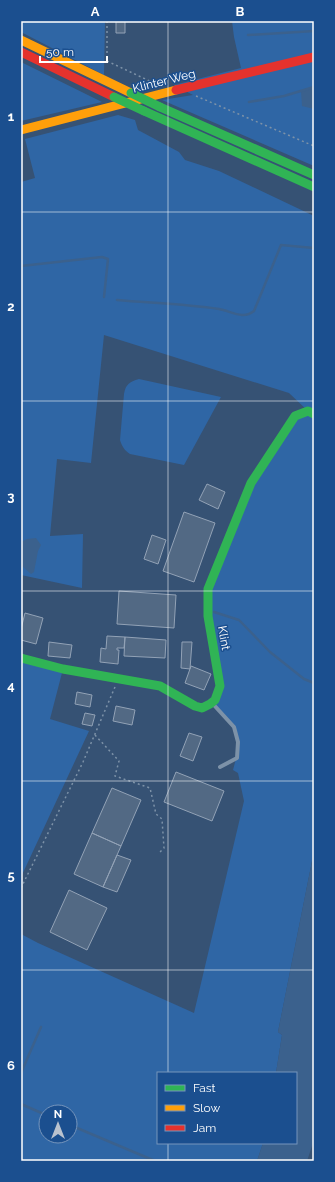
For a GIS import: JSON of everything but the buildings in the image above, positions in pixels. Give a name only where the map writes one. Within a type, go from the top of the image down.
[{"type":"main road","points":[[21,40],[160,107],[314,175]]},
{"type":"main road","points":[[21,52],[144,111],[314,188]]},
{"type":"main road","name":"Klinter Weg","points":[[21,130],[314,57]]},
{"type":"main road","name":"Klint","points":[[214,704],[220,686],[208,616],[208,589],[251,484],[295,416],[308,411],[314,414]]},
{"type":"main road","points":[[21,658],[63,669],[160,686],[195,706],[202,708],[214,704]]},
{"type":"lane","points":[[214,704],[234,727],[238,742],[237,758],[220,767]]},
{"type":"path","points":[[107,21],[107,61],[157,85]]},
{"type":"path","points":[[181,89],[314,146]]},
{"type":"path","points":[[21,888],[95,735],[119,678]]},
{"type":"path","points":[[95,735],[119,761],[115,776],[150,788],[156,814],[162,819],[164,848],[158,854]]},
{"type":"shaded area","points":[[21,21],[105,21],[104,75],[21,32]]},
{"type":"shaded area","points":[[232,21],[314,21],[314,166],[162,100],[193,95],[174,85],[241,68]]},
{"type":"shaded area","points":[[21,62],[102,102],[21,121]]},
{"type":"shaded area","points":[[314,87],[314,109],[302,106],[301,91]]},
{"type":"shaded area","points":[[118,115],[135,120],[138,130],[179,152],[185,160],[219,171],[314,216],[314,851],[278,1032],[282,1035],[276,1072],[157,1072],[157,1144],[263,1144],[257,1161],[21,1161],[21,934],[194,1013],[244,801],[238,773],[233,770],[237,749],[235,734],[227,720],[213,704],[217,697],[208,589],[251,483],[295,416],[308,411],[289,393],[104,335],[91,463],[57,459],[50,536],[83,534],[82,588],[21,575],[21,182],[35,178],[25,139]]},
{"type":"shaded area","points":[[139,379],[221,397],[184,465],[130,454],[122,446],[120,440],[124,394],[128,384]]},
{"type":"shaded area","points":[[36,538],[41,545],[38,551],[34,572],[31,574],[21,565],[21,542],[27,539]]},
{"type":"shaded area","points":[[21,658],[63,669],[50,719],[89,731],[21,877]]},
{"type":"shaded area","points":[[314,851],[314,1140],[307,1161],[257,1161],[263,1144],[297,1144],[297,1072],[276,1072],[282,1035],[278,1032]]},
{"type":"waterway","points":[[248,35],[314,31]]},
{"type":"waterway","points":[[249,102],[284,96],[314,87]]},
{"type":"waterway","points":[[117,300],[206,307],[241,315],[250,314],[254,311],[281,245],[314,248]]},
{"type":"waterway","points":[[21,266],[102,257],[108,259],[104,297]]},
{"type":"waterway","points":[[214,612],[239,620],[270,652],[304,679],[314,683]]},
{"type":"waterway","points":[[21,1073],[41,1027]]},
{"type":"waterway","points":[[21,1104],[38,1111]]},
{"type":"waterway","points":[[78,1128],[155,1161]]},
{"type":"traffic: fast","points":[[131,93],[160,107]]},
{"type":"traffic: fast","points":[[114,97],[144,111]]},
{"type":"traffic: fast","points":[[160,107],[314,175]]},
{"type":"traffic: fast","points":[[144,111],[314,187]]},
{"type":"traffic: fast","points":[[21,658],[63,669],[160,686],[195,706],[202,708],[215,700],[220,686],[208,616],[208,589],[251,483],[295,416],[308,411],[314,414]]},
{"type":"traffic: slow","points":[[21,40],[131,93]]},
{"type":"traffic: slow","points":[[21,130],[176,90]]},
{"type":"traffic: jam","points":[[21,52],[114,97]]},
{"type":"traffic: jam","points":[[176,90],[314,57]]}]
